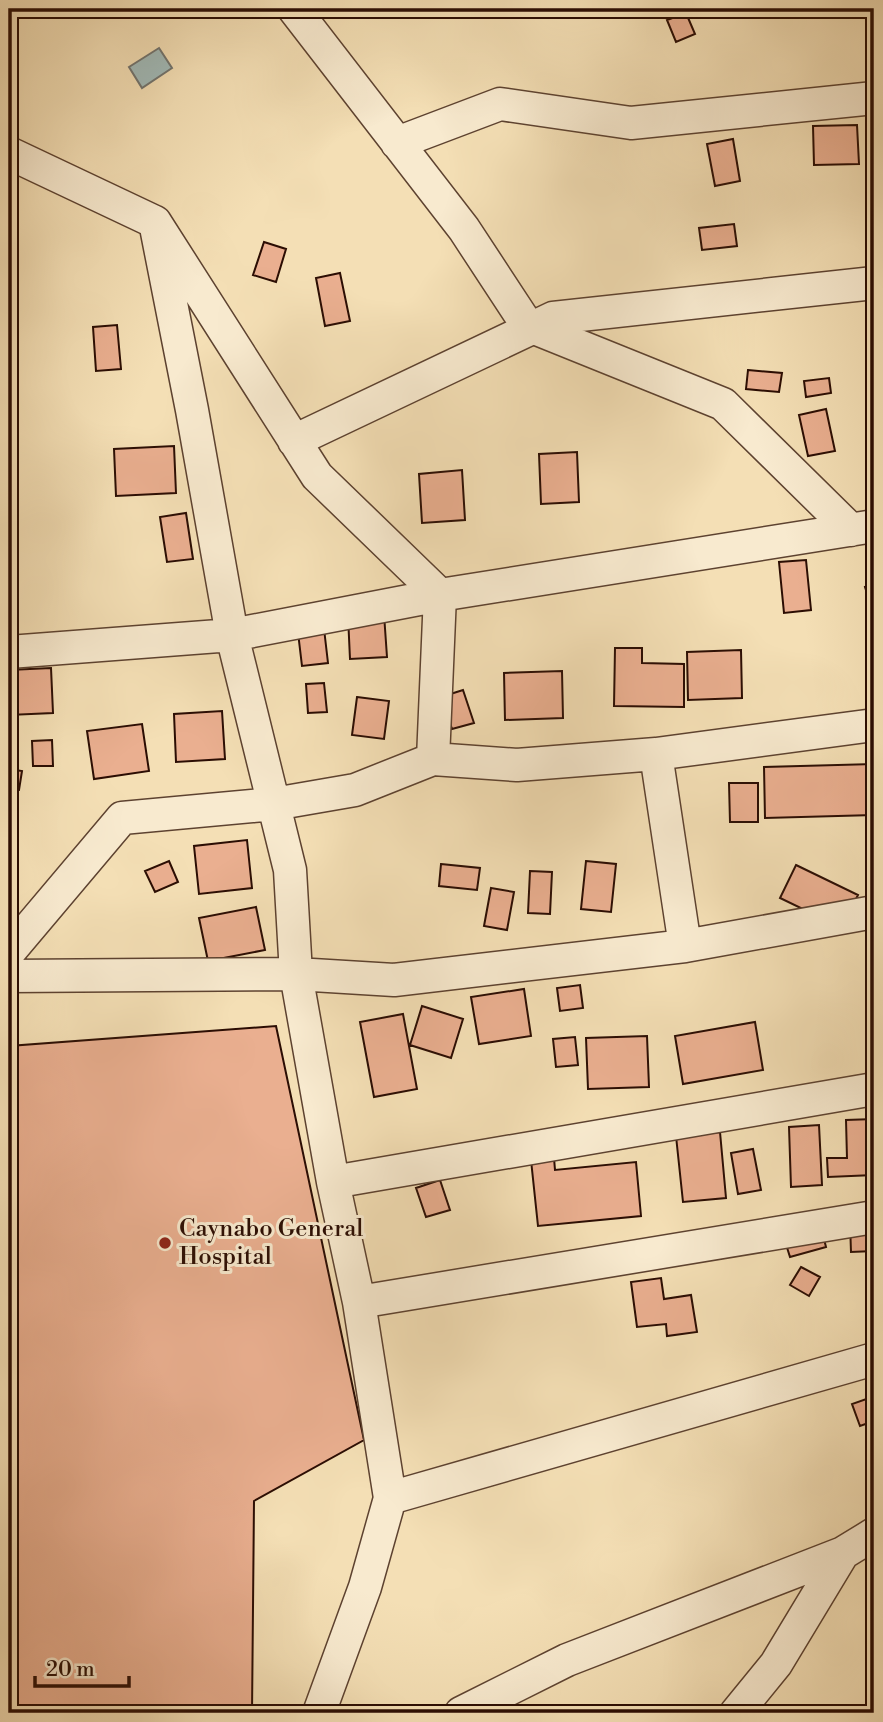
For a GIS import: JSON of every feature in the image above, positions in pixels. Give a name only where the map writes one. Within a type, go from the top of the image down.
[{"type":"street","points":[[294,9],[464,229],[527,325],[723,404],[863,528]]},
{"type":"street","points":[[397,143],[500,104],[631,123],[874,98]]},
{"type":"street","points":[[9,153],[155,222],[317,476],[440,595],[433,759]]},
{"type":"street","points":[[155,222],[232,635],[290,870],[296,974],[333,1182],[359,1302],[390,1498],[365,1587],[319,1713]]},
{"type":"street","points":[[294,441],[553,318],[874,283]]},
{"type":"street","points":[[9,652],[232,635],[440,595],[863,528]]},
{"type":"street","points":[[9,952],[122,818],[274,804],[355,790],[433,759],[517,765],[656,754],[874,725]]},
{"type":"street","points":[[656,754],[685,946]]},
{"type":"street","points":[[9,976],[296,974],[394,981],[685,946],[874,912]]},
{"type":"street","points":[[333,1182],[874,1089]]},
{"type":"street","points":[[359,1302],[874,1217]]},
{"type":"street","points":[[390,1498],[874,1359]]},
{"type":"street","points":[[461,1713],[567,1660],[843,1553],[874,1534]]},
{"type":"street","points":[[736,1713],[776,1664],[843,1553]]},
{"type":"water","points":[[159,48],[172,68],[142,88],[129,67]]},
{"type":"building","points":[[686,13],[695,34],[676,42],[667,20]]},
{"type":"building","points":[[857,125],[859,164],[814,165],[813,126]]},
{"type":"building","points":[[733,139],[740,181],[715,186],[707,144]]},
{"type":"building","points":[[734,224],[737,246],[702,250],[699,228]]},
{"type":"building","points":[[264,242],[286,249],[276,282],[253,275]]},
{"type":"building","points":[[340,273],[350,321],[325,326],[316,278]]},
{"type":"building","points":[[117,325],[121,369],[96,371],[93,327]]},
{"type":"building","points":[[748,370],[782,373],[779,392],[746,389]]},
{"type":"building","points":[[829,378],[831,393],[806,397],[804,381]]},
{"type":"building","points":[[826,409],[835,451],[808,456],[799,415]]},
{"type":"building","points":[[174,446],[176,493],[116,496],[114,449]]},
{"type":"building","points":[[577,452],[579,502],[541,504],[539,454]]},
{"type":"building","points":[[462,470],[465,520],[422,523],[419,474]]},
{"type":"building","points":[[9,473],[17,475],[12,499],[9,498]]},
{"type":"building","points":[[186,513],[193,559],[167,562],[160,517]]},
{"type":"building","points":[[806,560],[811,610],[784,613],[779,562]]},
{"type":"building","points":[[874,584],[874,610],[872,610],[865,587]]},
{"type":"building","points":[[384,614],[387,657],[350,659],[348,616]]},
{"type":"building","points":[[323,620],[328,663],[302,666],[297,624]]},
{"type":"building","points":[[615,648],[642,648],[642,663],[684,664],[684,707],[614,706]]},
{"type":"building","points":[[741,650],[742,698],[688,700],[687,652]]},
{"type":"building","points":[[51,668],[53,713],[9,715],[9,670]]},
{"type":"building","points":[[562,671],[563,718],[505,720],[504,673]]},
{"type":"building","points":[[324,683],[327,712],[308,713],[306,684]]},
{"type":"building","points":[[463,690],[474,723],[452,729],[441,697]]},
{"type":"building","points":[[357,697],[389,701],[384,739],[352,735]]},
{"type":"building","points":[[222,711],[225,759],[176,762],[174,714]]},
{"type":"building","points":[[142,724],[149,771],[94,779],[87,731]]},
{"type":"building","points":[[52,740],[53,766],[33,766],[32,741]]},
{"type":"building","points":[[874,764],[874,815],[765,818],[764,767]]},
{"type":"building","points":[[9,769],[22,771],[19,790],[9,789]]},
{"type":"building","points":[[729,783],[758,783],[758,822],[730,822]]},
{"type":"building","points":[[247,840],[252,888],[199,894],[194,846]]},
{"type":"building","points":[[169,861],[178,882],[155,892],[145,871]]},
{"type":"building","points":[[586,861],[616,864],[611,912],[581,909]]},
{"type":"building","points":[[441,864],[480,868],[477,890],[439,886]]},
{"type":"building","points":[[796,865],[858,895],[842,928],[780,898]]},
{"type":"building","points":[[530,871],[552,872],[550,914],[528,913]]},
{"type":"building","points":[[491,888],[514,892],[507,930],[484,926]]},
{"type":"building","points":[[256,907],[265,950],[208,961],[199,918]]},
{"type":"building","points":[[580,985],[583,1008],[560,1011],[557,988]]},
{"type":"building","points":[[524,989],[531,1036],[479,1044],[471,997]]},
{"type":"building","points":[[422,1006],[463,1019],[451,1058],[410,1045]]},
{"type":"building","points":[[403,1014],[417,1089],[374,1097],[360,1022]]},
{"type":"building","points":[[755,1022],[763,1070],[683,1084],[675,1036]]},
{"type":"building","name":"Caynabo General Hospital","points":[[276,1026],[364,1440],[254,1501],[252,1713],[9,1713],[9,1046]]},
{"type":"building","points":[[647,1036],[649,1087],[588,1089],[586,1038]]},
{"type":"building","points":[[575,1037],[578,1065],[556,1067],[553,1039]]},
{"type":"building","points":[[874,1119],[874,1175],[828,1177],[827,1158],[847,1158],[846,1120]]},
{"type":"building","points":[[819,1125],[822,1185],[791,1187],[789,1127]]},
{"type":"building","points":[[720,1132],[726,1198],[683,1202],[676,1136]]},
{"type":"building","points":[[753,1149],[761,1190],[738,1194],[731,1153]]},
{"type":"building","points":[[554,1158],[555,1170],[636,1162],[641,1216],[538,1226],[531,1160]]},
{"type":"building","points":[[440,1180],[450,1210],[426,1217],[416,1188]]},
{"type":"building","points":[[874,1221],[874,1251],[851,1252],[850,1223]]},
{"type":"building","points":[[821,1227],[826,1247],[790,1257],[784,1238]]},
{"type":"building","points":[[801,1267],[820,1277],[809,1296],[790,1285]]},
{"type":"building","points":[[661,1278],[664,1299],[691,1295],[697,1332],[667,1336],[666,1324],[637,1327],[631,1282]]},
{"type":"building","points":[[872,1397],[874,1421],[860,1426],[852,1404]]},
{"type":"place","name":"Caynabo General Hospital","points":[[165,1243]]}]
